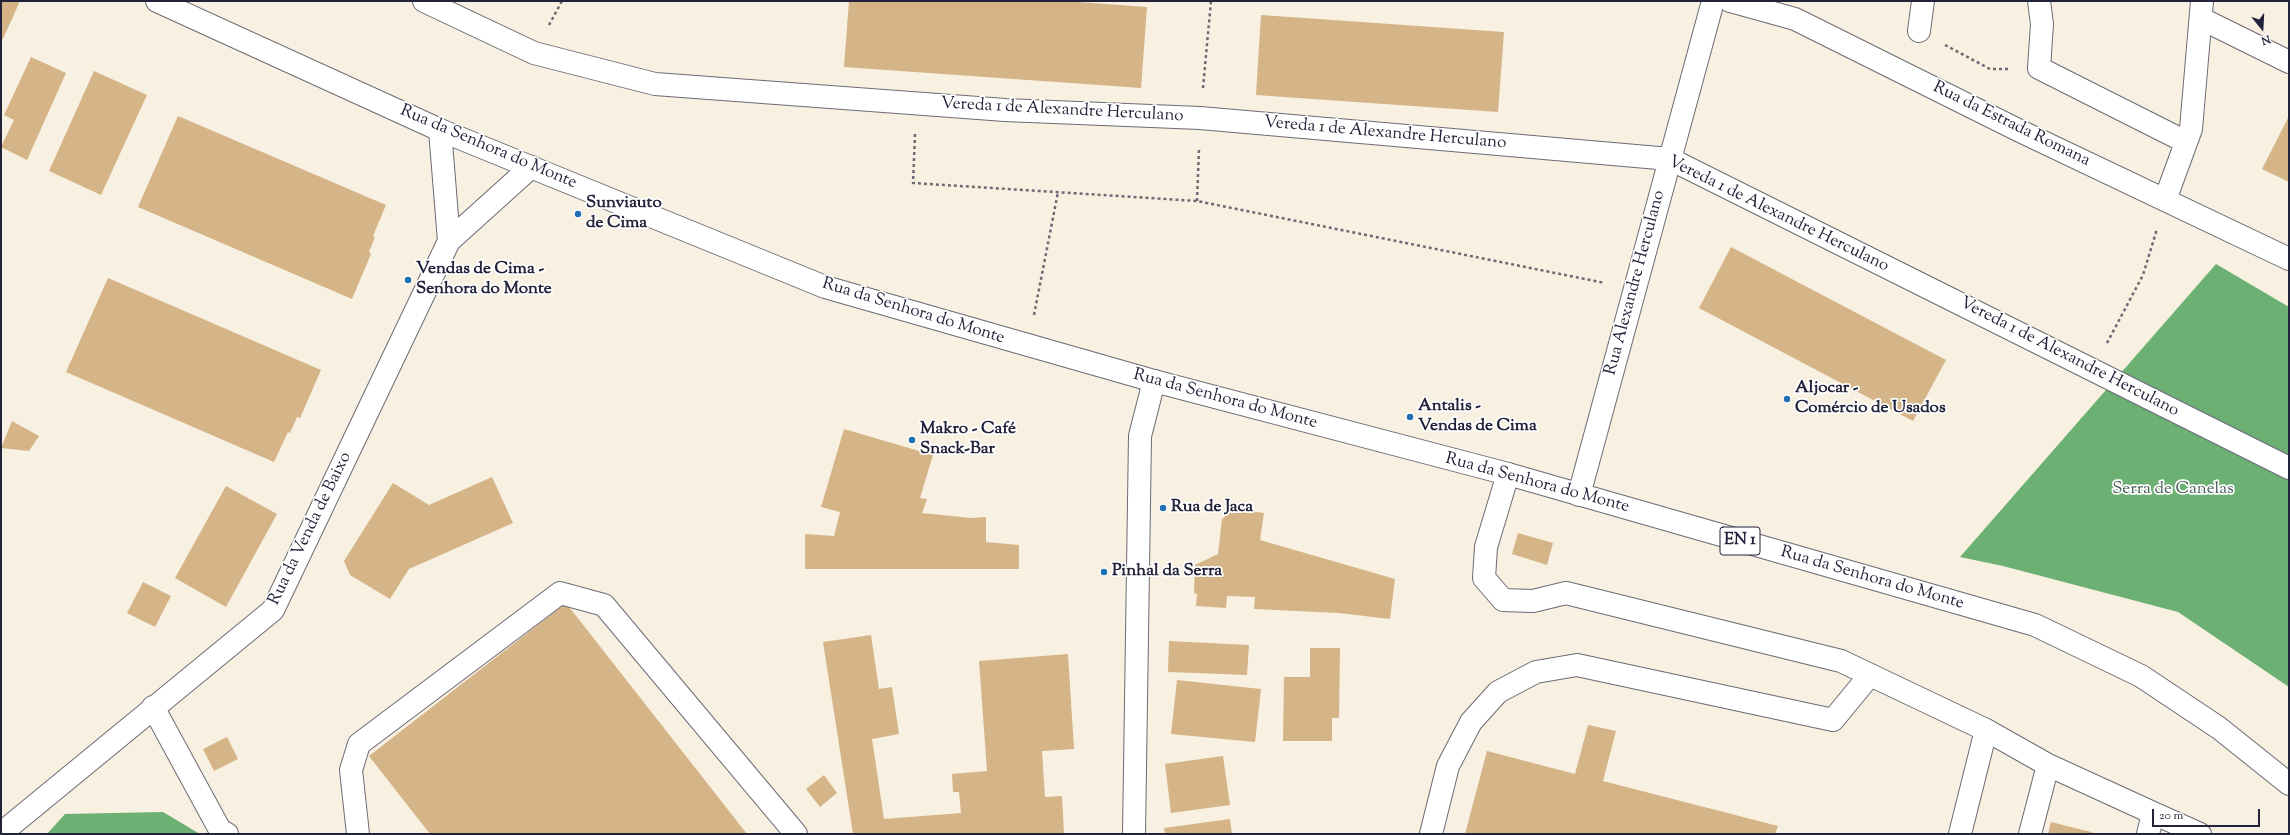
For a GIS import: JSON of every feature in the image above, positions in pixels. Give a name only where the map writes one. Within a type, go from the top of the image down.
[{"type":"street","name":"Rua da Senhora do Monte","points":[[157,1],[440,130],[825,287],[1027,346],[1154,381],[1508,474],[2035,625],[2140,676],[2219,728],[2289,784]]},
{"type":"street","name":"Vereda 1 de Alexandre Herculano","points":[[424,1],[534,53],[655,84],[1005,110],[1200,118],[1670,159],[2289,468]]},
{"type":"street","name":"Rua Alexandre Herculano","points":[[1579,495],[1712,1]]},
{"type":"street","name":"Rua da Estrada Romana","points":[[1730,1],[1795,19],[2289,259]]},
{"type":"street","points":[[1919,31],[1923,1]]},
{"type":"street","points":[[2039,1],[2042,24],[2039,68],[2186,142]]},
{"type":"street","points":[[2166,200],[2190,129],[2202,10],[2289,62]]},
{"type":"street","points":[[440,130],[449,241]]},
{"type":"street","points":[[449,241],[531,167]]},
{"type":"street","name":"Rua da Venda de Baixo","points":[[3,834],[10,826],[153,707],[273,610],[449,241]]},
{"type":"street","points":[[1134,834],[1140,436],[1154,381]]},
{"type":"street","points":[[1508,474],[1486,547],[1484,578],[1503,600],[1533,601],[1566,593],[1841,661],[1986,730],[2150,824],[2200,834]]},
{"type":"street","points":[[358,834],[350,770],[359,744],[560,593],[604,605],[796,834]]},
{"type":"street","points":[[1431,834],[1448,766],[1471,722],[1498,692],[1536,672],[1577,665],[1833,720],[1870,675]]},
{"type":"street","points":[[153,707],[220,830],[227,834]]},
{"type":"street","points":[[1960,834],[1986,730]]},
{"type":"street","points":[[2030,834],[2048,765]]},
{"type":"path","points":[[1202,96],[1211,1]]},
{"type":"path","points":[[1919,31],[1990,69],[2039,68]]},
{"type":"path","points":[[1197,201],[1200,118]]},
{"type":"path","points":[[923,134],[916,134],[913,183],[1197,201],[1635,289]]},
{"type":"path","points":[[1027,346],[1058,192]]},
{"type":"path","points":[[2093,370],[2144,275],[2166,200]]},
{"type":"green space","name":"Serra de Canelas","points":[[2216,264],[2289,307],[2289,687],[2178,612],[2003,566],[1960,557]]},
{"type":"green space","points":[[163,812],[200,834],[47,834],[65,814]]},
{"type":"building","points":[[1,1],[20,1],[3,39],[1,38]]},
{"type":"building","points":[[849,1],[1065,1],[1147,7],[1141,88],[844,67]]},
{"type":"building","points":[[1261,15],[1504,32],[1498,112],[1256,95]]},
{"type":"building","points":[[31,57],[66,73],[27,160],[1,147],[14,120],[4,115]]},
{"type":"building","points":[[94,71],[147,95],[101,195],[49,171]]},
{"type":"building","points":[[178,116],[386,205],[373,236],[375,237],[369,252],[371,254],[352,299],[138,207]]},
{"type":"building","points":[[2289,116],[2289,182],[2262,169]]},
{"type":"building","points":[[1731,247],[1946,360],[1913,421],[1699,308]]},
{"type":"building","points":[[108,278],[321,370],[300,418],[297,417],[290,433],[288,432],[274,462],[66,372]]},
{"type":"building","points":[[12,421],[39,436],[29,451],[1,448]]},
{"type":"building","points":[[844,429],[933,455],[920,498],[927,499],[922,513],[971,518],[986,517],[986,542],[1019,545],[1019,569],[805,569],[805,534],[834,536],[840,512],[821,507]]},
{"type":"building","points":[[492,477],[513,523],[409,569],[390,599],[350,575],[344,561],[393,483],[429,505]]},
{"type":"building","points":[[226,486],[277,514],[226,607],[175,578]]},
{"type":"building","points":[[1235,509],[1264,513],[1260,540],[1395,579],[1390,619],[1339,613],[1254,609],[1255,597],[1227,596],[1226,608],[1196,606],[1197,594],[1194,593],[1195,565],[1218,554],[1222,519]]},
{"type":"building","points":[[1518,533],[1553,543],[1547,565],[1512,554]]},
{"type":"building","points":[[143,582],[171,596],[155,627],[127,613]]},
{"type":"building","points":[[566,603],[747,834],[430,834],[369,756]]},
{"type":"building","points":[[871,635],[879,689],[892,687],[899,734],[872,739],[884,819],[961,813],[959,792],[953,792],[952,774],[987,771],[979,661],[1068,654],[1074,749],[1042,751],[1045,797],[1062,796],[1064,834],[853,834],[823,642]]},
{"type":"building","points":[[1169,641],[1249,645],[1247,675],[1168,672]]},
{"type":"building","points":[[1310,648],[1340,648],[1339,718],[1332,718],[1332,741],[1283,741],[1284,677],[1310,677]]},
{"type":"building","points":[[1177,680],[1261,689],[1255,742],[1171,734]]},
{"type":"building","points":[[1588,725],[1616,731],[1603,781],[1778,826],[1775,834],[1465,834],[1487,751],[1575,774]]},
{"type":"building","points":[[227,737],[238,759],[214,771],[203,749]]},
{"type":"building","points":[[1223,756],[1230,805],[1171,813],[1165,764]]},
{"type":"building","points":[[824,775],[837,793],[820,807],[806,789]]},
{"type":"building","points":[[1230,819],[1232,834],[1165,834],[1164,828]]},
{"type":"building","points":[[2051,822],[2095,833],[2095,834],[2048,834]]},
{"type":"place","name":"Sunviauto de Cima","points":[[578,214]]},
{"type":"place","name":"Vendas de Cima - Senhora do Monte","points":[[408,280]]},
{"type":"place","name":"Aljocar - Comércio de Usados","points":[[1787,399]]},
{"type":"place","name":"Antalis - Vendas de Cima","points":[[1410,417]]},
{"type":"place","name":"Makro - Café Snack-Bar","points":[[912,440]]},
{"type":"place","name":"Rua de Jaca","points":[[1163,508]]},
{"type":"place","name":"Pinhal da Serra","points":[[1104,572]]}]
